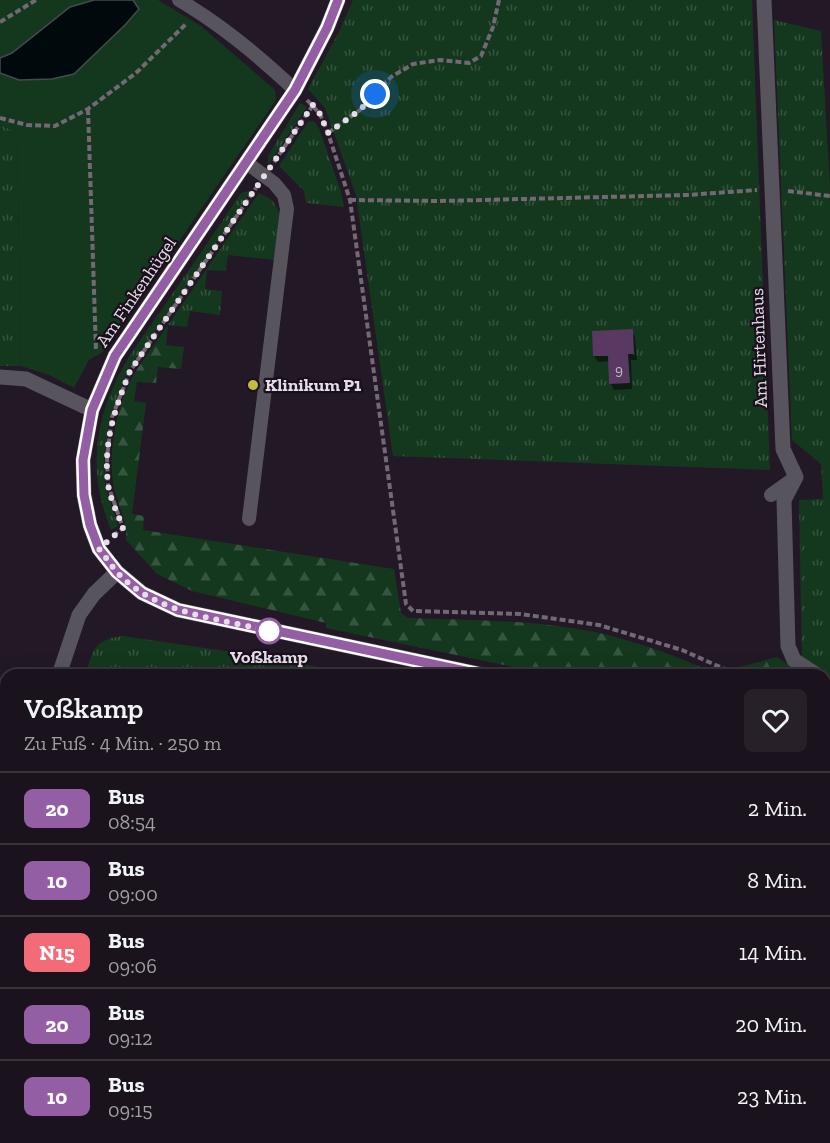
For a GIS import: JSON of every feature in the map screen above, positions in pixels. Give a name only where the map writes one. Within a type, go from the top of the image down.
[{"type":"street","name":"Am Finkenhügel","points":[[338,0],[327,28],[295,90],[115,356],[92,410],[83,460],[84,495],[90,525],[99,549],[117,572],[142,593],[178,610],[456,669]]},
{"type":"street","name":"Am Hirtenhaus","points":[[765,0],[783,449],[796,477]]},
{"type":"street","points":[[0,376],[26,379],[92,410]]},
{"type":"street","points":[[796,477],[784,500],[788,646],[795,660],[808,669]]},
{"type":"street","points":[[61,669],[80,615],[94,594],[117,572]]},
{"type":"lane","points":[[179,0],[264,60],[295,90]]},
{"type":"lane","points":[[247,163],[284,195],[286,209],[249,519]]},
{"type":"lane","points":[[771,495],[796,477]]},
{"type":"path","points":[[0,22],[36,0]]},
{"type":"path","points":[[328,133],[360,110],[391,77],[413,64],[440,60],[469,63],[481,56],[493,27],[500,0]]},
{"type":"path","points":[[0,118],[27,125],[55,126],[88,109],[136,73],[199,12]]},
{"type":"path","points":[[295,90],[320,114],[350,200],[406,604],[413,611],[520,614],[599,625],[682,650],[725,669]]},
{"type":"path","points":[[99,549],[123,528],[108,486],[107,456],[112,417],[130,371],[313,105]]},
{"type":"path","points":[[88,109],[96,352]]},
{"type":"path","points":[[350,200],[440,201],[772,190],[830,196]]},
{"type":"green space","points":[[0,0],[158,0],[201,26],[275,90],[276,100],[103,352],[89,360],[74,388],[49,375],[21,366],[17,132],[0,125]]},
{"type":"green space","points":[[353,0],[752,0],[770,470],[393,456],[356,195],[325,108],[308,89],[339,32]]},
{"type":"green space","points":[[774,20],[821,31],[830,188],[830,669],[817,669],[802,659],[799,500],[823,499],[821,464],[792,440]]},
{"type":"green space","points":[[300,103],[307,107],[268,165],[268,156]]},
{"type":"green space","points":[[314,121],[319,128],[344,207],[306,203],[304,191],[279,166],[308,122]]},
{"type":"green space","points":[[0,125],[17,132],[21,366],[0,366]]},
{"type":"green space","points":[[252,190],[127,371],[110,416],[104,456],[105,486],[118,526],[111,530],[103,509],[97,466],[97,445],[106,404],[135,347],[241,193]]},
{"type":"green space","points":[[259,193],[272,200],[280,213],[274,260],[228,255],[226,271],[207,270],[205,289],[222,291],[220,315],[190,311],[187,327],[168,325]]},
{"type":"green space","points":[[168,325],[166,345],[184,347],[181,369],[158,367],[156,383],[137,382],[134,401],[146,403],[132,514],[144,516],[143,530],[394,569],[401,613],[408,618],[479,620],[572,628],[627,640],[706,669],[523,669],[326,628],[326,623],[192,591],[157,574],[126,540],[125,525],[113,482],[113,439],[119,410],[140,365]]},
{"type":"green space","points":[[123,636],[274,658],[326,669],[87,669],[96,647],[113,638]]},
{"type":"green space","points":[[777,657],[795,669],[743,669],[740,667]]},
{"type":"shaded area","points":[[94,0],[133,0],[139,9],[74,74],[52,79],[19,80],[0,73],[0,58],[12,53],[70,7]]},
{"type":"building","points":[[633,329],[634,354],[628,354],[630,383],[609,384],[608,356],[593,356],[592,331]]},
{"type":"bus line","name":"20","points":[[338,0],[327,28],[295,90],[115,356],[92,410],[83,460],[84,495],[90,525],[99,549],[117,572],[142,593],[178,610],[454,669]]},
{"type":"place","name":"Klinikum P1","points":[[253,385]]},
{"type":"place","name":"Voßkamp","points":[[269,631]]},
{"type":"route","points":[[269,631],[178,610],[142,593],[117,572],[99,549],[123,528],[108,486],[107,456],[112,417],[130,371],[313,105],[320,114],[328,133],[360,110],[375,94]]}]
